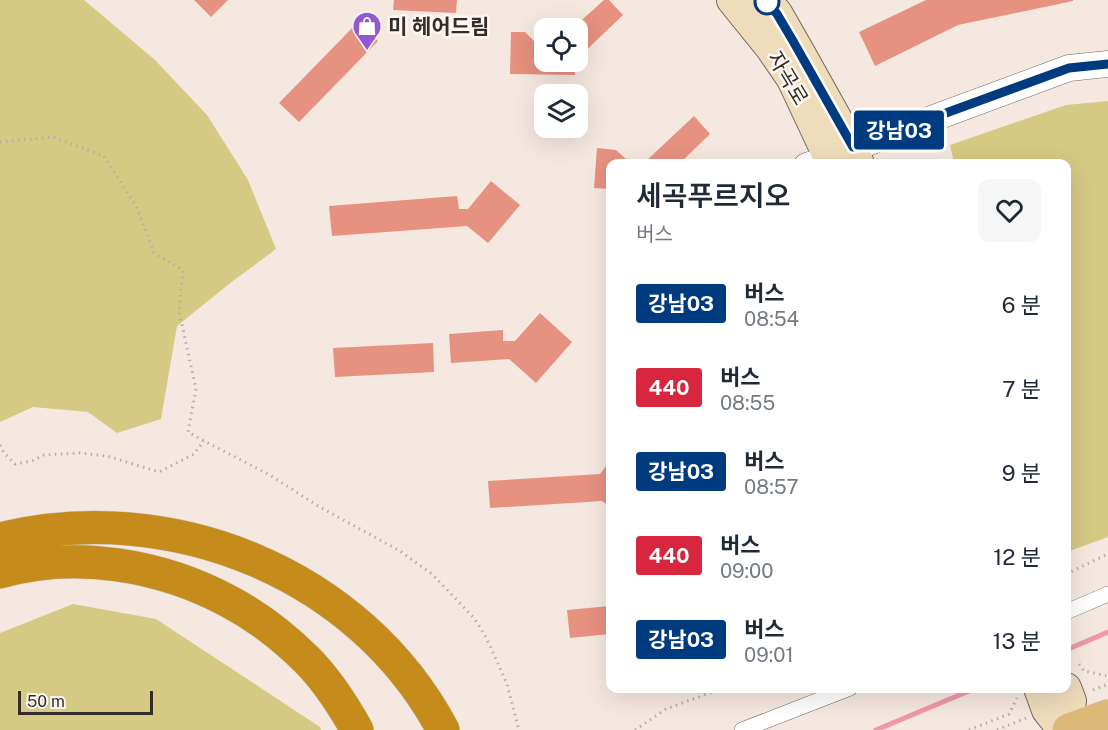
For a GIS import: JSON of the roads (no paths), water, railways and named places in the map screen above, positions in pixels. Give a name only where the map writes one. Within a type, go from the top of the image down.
[{"type":"highway","points":[[0,539],[54,529],[83,527],[126,529],[180,536],[267,565],[320,594],[366,630],[420,693],[443,730]]},
{"type":"highway","points":[[0,572],[38,564],[75,561],[106,563],[138,568],[203,589],[257,618],[308,661],[340,700],[357,730]]},
{"type":"main road","name":"자곡로","points":[[732,0],[770,46],[792,79],[836,159]]},
{"type":"main road","name":"자곡로","points":[[765,0],[777,14],[786,30],[836,159]]},
{"type":"main road","points":[[1060,693],[1071,700],[1066,730],[1108,716]]},
{"type":"street","points":[[836,159],[1069,68],[1108,64]]},
{"type":"street","points":[[1071,610],[1108,594]]},
{"type":"street","points":[[742,730],[837,693]]},
{"type":"waterway","points":[[1071,648],[1108,632]]},
{"type":"waterway","points":[[876,730],[964,693]]},
{"type":"place","name":"미 헤어드림","points":[[367,52]]}]
